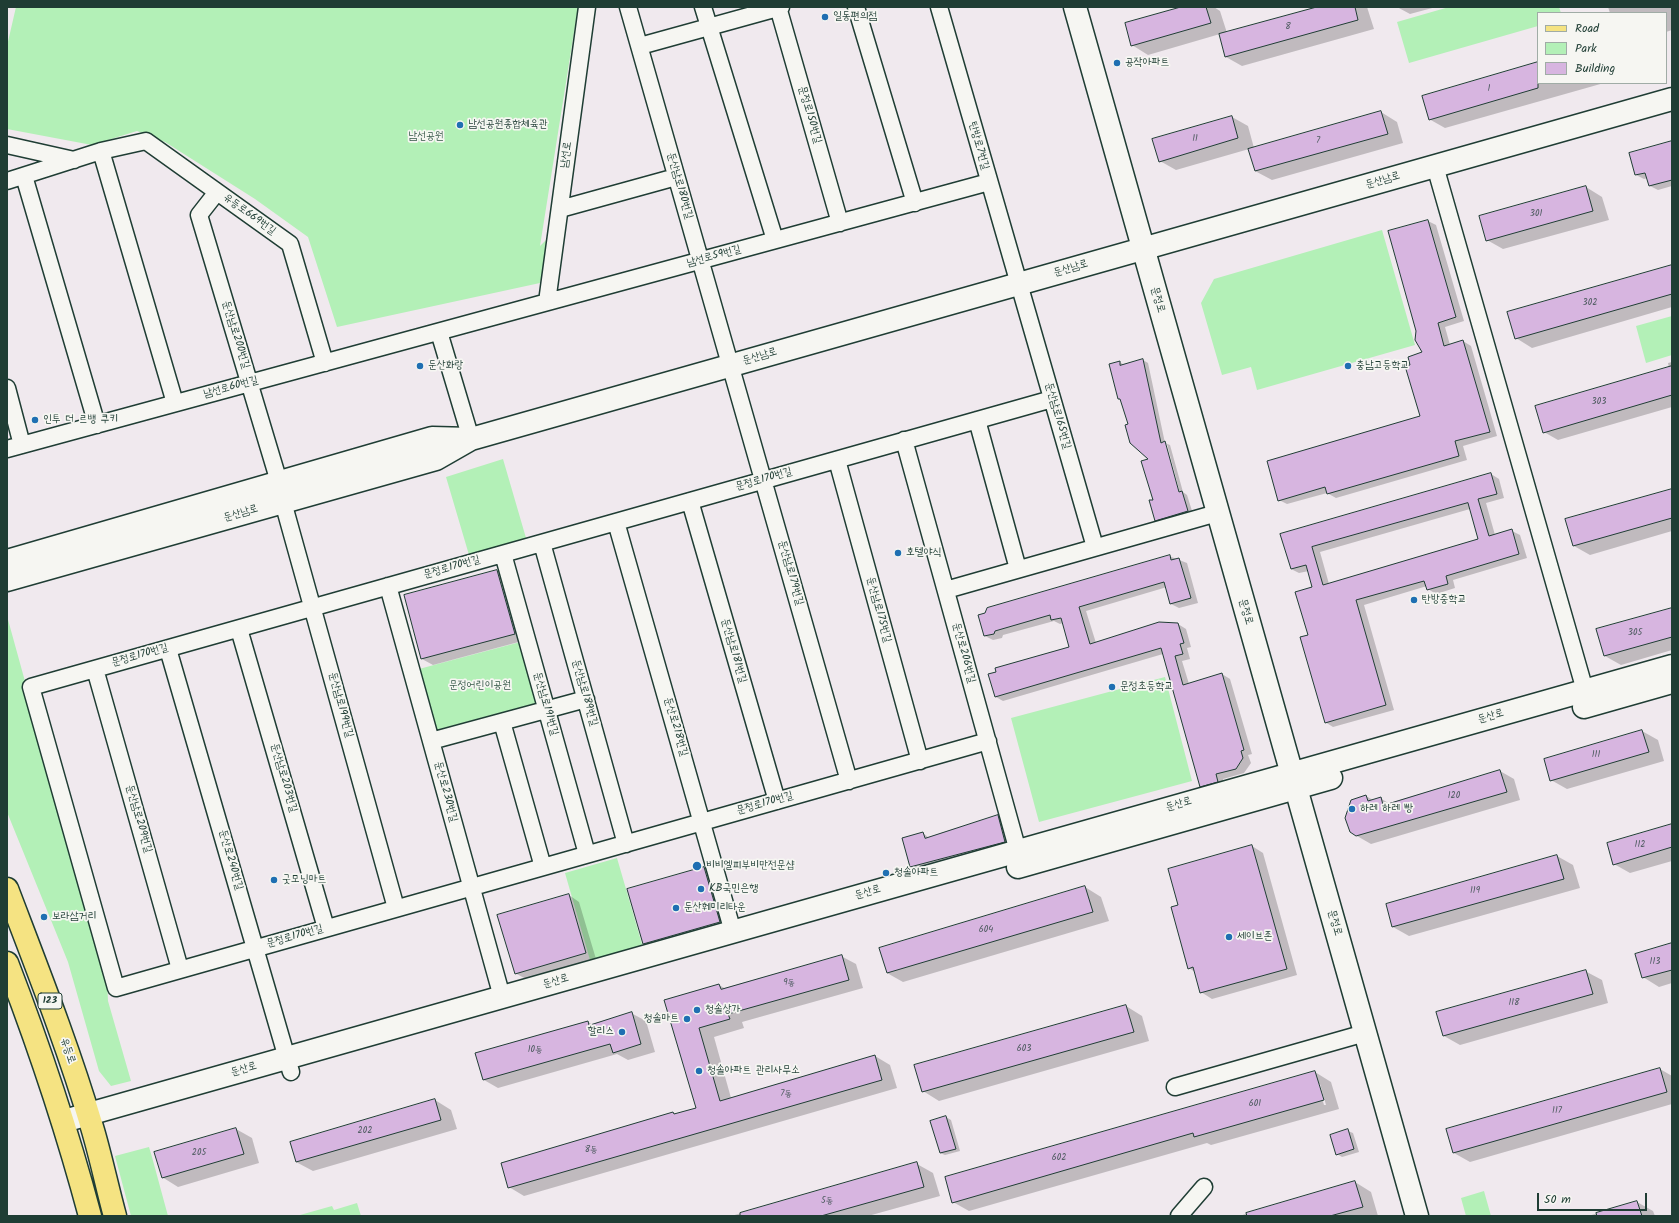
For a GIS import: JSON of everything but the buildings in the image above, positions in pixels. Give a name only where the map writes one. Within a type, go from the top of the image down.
[{"type":"main road","name":"문정로","points":[[1075,7],[1417,1216]]},
{"type":"main road","name":"둔산남로","points":[[7,580],[281,492],[432,438],[471,439],[1672,99]]},
{"type":"main road","name":"둔산남로","points":[[7,561],[281,492]]},
{"type":"main road","name":"둔산로","points":[[66,1128],[1587,698],[1672,666]]},
{"type":"main road","name":"둔산로","points":[[1587,698],[1672,682]]},
{"type":"main road","name":"둔산로","points":[[289,1065],[502,997],[733,932],[1020,858]]},
{"type":"main road","name":"유등로","points":[[7,889],[52,1005],[90,1121],[115,1216]]},
{"type":"main road","name":"123","points":[[7,963],[26,1011],[66,1128],[90,1216]]},
{"type":"street","name":"남선로","points":[[547,302],[587,7]]},
{"type":"street","name":"둔산남로180번길","points":[[628,7],[731,366]]},
{"type":"street","points":[[703,7],[775,240]]},
{"type":"street","name":"문정로150번길","points":[[640,46],[779,7],[840,223]]},
{"type":"street","points":[[856,7],[914,203]]},
{"type":"street","name":"탄방로7번길","points":[[939,7],[1018,284]]},
{"type":"street","name":"유등로669번길","points":[[7,181],[101,151],[146,141],[290,244],[325,363]]},
{"type":"street","points":[[7,145],[74,160]]},
{"type":"street","points":[[101,151],[175,403]]},
{"type":"street","points":[[1435,166],[1587,698]]},
{"type":"street","points":[[24,176],[97,424]]},
{"type":"street","points":[[560,209],[676,177]]},
{"type":"street","name":"남선로59번길","points":[[439,332],[989,182]]},
{"type":"street","name":"둔산남로200번길","points":[[216,192],[199,215],[281,492]]},
{"type":"street","name":"둔산남로165번길","points":[[1018,284],[1095,547]]},
{"type":"street","points":[[439,332],[471,439]]},
{"type":"street","name":"남선로60번길","points":[[7,388],[15,447],[439,332]]},
{"type":"street","name":"둔산남로179번길","points":[[731,366],[849,780]]},
{"type":"street","name":"문정로170번길","points":[[988,741],[116,988],[31,687],[1052,399]]},
{"type":"street","points":[[977,420],[1018,570]]},
{"type":"street","name":"둔산로206번길","points":[[904,440],[1020,858]]},
{"type":"street","name":"둔산남로175번길","points":[[837,460],[920,761]]},
{"type":"street","name":"둔산남로199번길","points":[[281,492],[396,908]]},
{"type":"street","name":"둔산남로181번길","points":[[690,501],[777,801]]},
{"type":"street","points":[[946,590],[1217,513]]},
{"type":"street","name":"둔산로218번길","points":[[616,522],[733,932]]},
{"type":"street","name":"둔산남로189번길","points":[[542,543],[626,844]]},
{"type":"street","name":"둔산남로191번길","points":[[503,554],[587,854]]},
{"type":"street","name":"둔산로230번길","points":[[388,586],[502,997]]},
{"type":"street","name":"둔산남로203번길","points":[[239,628],[326,928]]},
{"type":"street","name":"둔산로240번길","points":[[168,649],[289,1065]]},
{"type":"street","name":"둔산남로209번길","points":[[95,669],[180,969]]},
{"type":"street","points":[[431,741],[586,699]]},
{"type":"street","points":[[502,722],[543,867]]},
{"type":"street","points":[[1175,1087],[1365,1032]]},
{"type":"street","points":[[1179,1216],[1204,1187]]},
{"type":"green space","name":"남선공원","points":[[16,7],[578,7],[540,246],[552,234],[540,283],[337,327],[308,237],[255,199],[165,142],[137,131],[92,145],[7,129],[7,46]]},
{"type":"green space","points":[[1449,7],[1559,7],[1561,12],[1537,12],[1537,26],[1409,63],[1397,22]]},
{"type":"green space","points":[[1382,230],[1415,345],[1257,390],[1251,367],[1222,375],[1201,303],[1214,279]]},
{"type":"green space","points":[[1672,316],[1672,355],[1646,363],[1636,326]]},
{"type":"green space","points":[[503,459],[526,538],[469,555],[446,477]]},
{"type":"green space","points":[[7,616],[107,979],[108,1001],[131,1081],[111,1086],[99,1071],[68,962],[7,812]]},
{"type":"green space","name":"문정어린이공원","points":[[524,641],[540,702],[436,730],[419,669]]},
{"type":"green space","points":[[1165,677],[1192,781],[1039,822],[1011,718]]},
{"type":"green space","points":[[617,858],[646,958],[594,974],[565,873]]},
{"type":"green space","points":[[149,1147],[168,1216],[131,1216],[115,1156]]},
{"type":"green space","points":[[1484,1191],[1491,1216],[1466,1216],[1461,1198]]},
{"type":"green space","points":[[357,1203],[361,1216],[300,1215],[332,1206],[334,1210]]},
{"type":"place","name":"일동편의점","points":[[825,17]]},
{"type":"place","name":"공작아파트","points":[[1117,63]]},
{"type":"place","name":"남선공원종합체육관","points":[[460,125]]},
{"type":"place","name":"둔산화랑","points":[[420,366]]},
{"type":"place","name":"충남고등학교","points":[[1348,366]]},
{"type":"place","name":"인투 더 르뱅 쿠키","points":[[35,420]]},
{"type":"place","name":"호텔야식","points":[[898,553]]},
{"type":"place","name":"탄방중학교","points":[[1414,600]]},
{"type":"place","name":"문정초등학교","points":[[1112,687]]},
{"type":"place","name":"하레 하레 빵","points":[[1352,809]]},
{"type":"place","name":"비비엘피부비만전문샵","points":[[697,866]]},
{"type":"place","name":"청솔아파트","points":[[886,873]]},
{"type":"place","name":"굿모닝마트","points":[[274,880]]},
{"type":"place","name":"KB국민은행","points":[[701,889]]},
{"type":"place","name":"둔산훼미리타운","points":[[676,908]]},
{"type":"place","name":"보라삼거리","points":[[44,917]]},
{"type":"place","name":"세이브존","points":[[1229,937]]},
{"type":"place","name":"청솔상가","points":[[697,1010]]},
{"type":"place","name":"청솔마트","points":[[687,1019]]},
{"type":"place","name":"할리스","points":[[622,1032]]},
{"type":"place","name":"청솔아파트 관리사무소","points":[[699,1071]]}]
